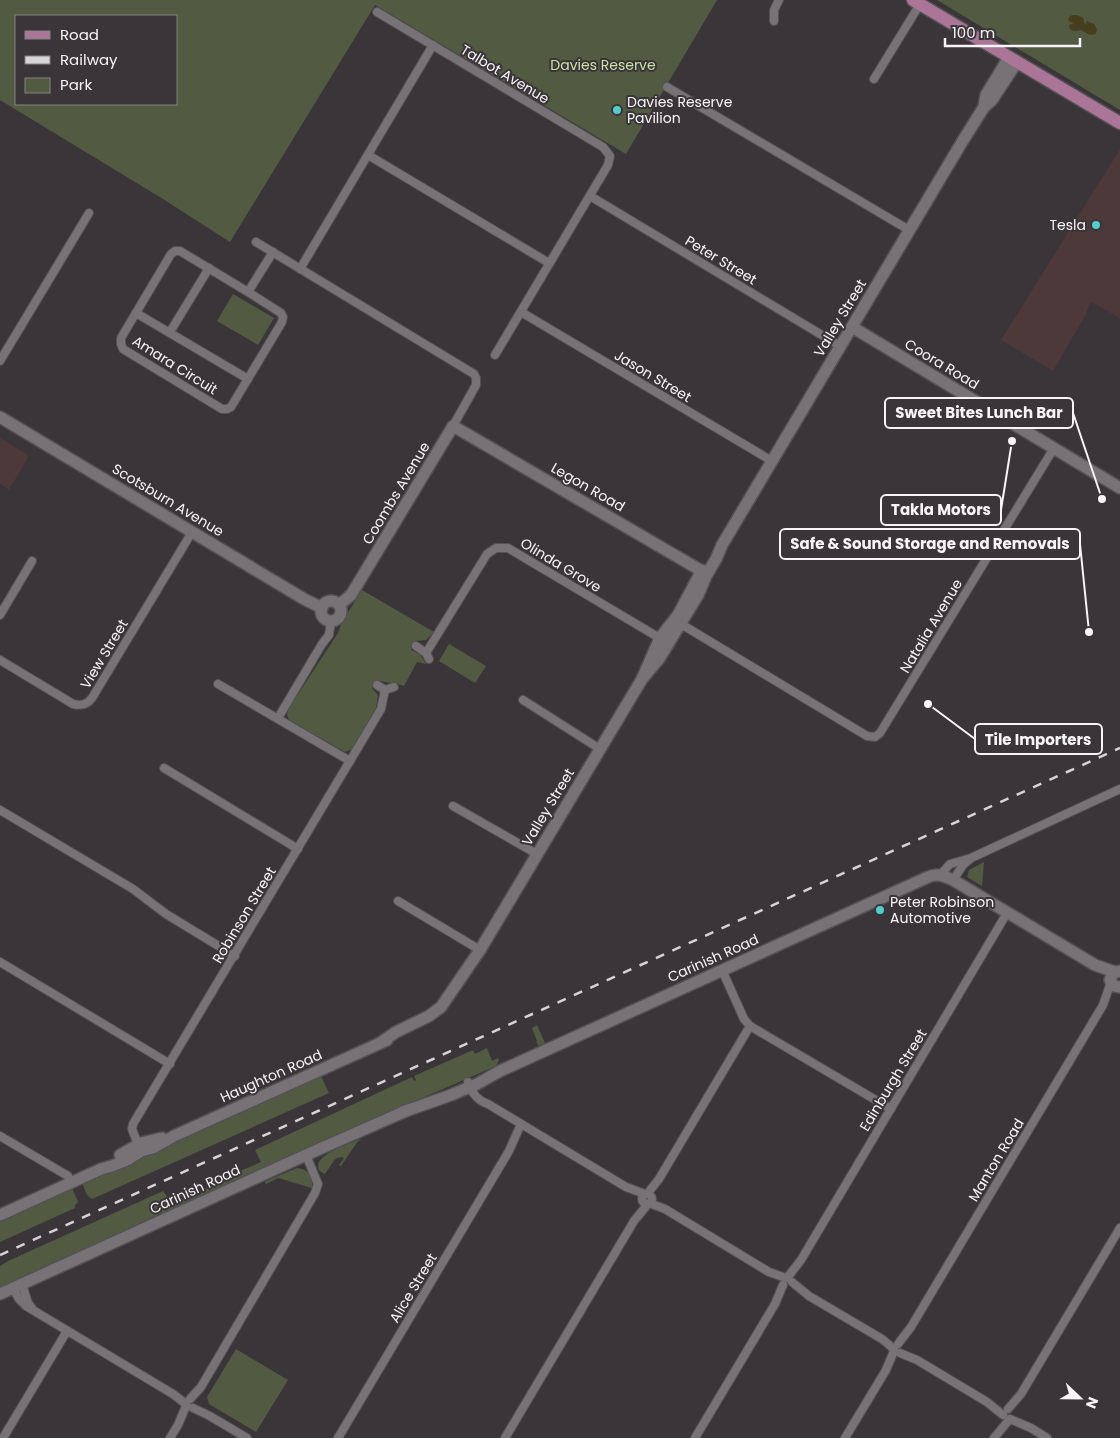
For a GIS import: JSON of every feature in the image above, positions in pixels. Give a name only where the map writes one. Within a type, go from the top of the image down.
[{"type":"main road","points":[[916,2],[1120,123]]},
{"type":"street","points":[[774,21],[774,10],[779,0]]},
{"type":"street","points":[[874,79],[916,2]]},
{"type":"street","name":"Talbot Avenue","points":[[377,12],[603,147],[610,156],[608,165],[590,196]]},
{"type":"street","points":[[256,242],[300,269],[433,45]]},
{"type":"street","name":"Valley Street","points":[[444,1009],[677,622],[687,599],[704,573],[711,556],[722,545],[909,230],[984,107],[992,100],[1013,60]]},
{"type":"street","points":[[667,87],[909,230]]},
{"type":"street","points":[[368,154],[549,263]]},
{"type":"street","points":[[495,355],[590,196]]},
{"type":"street","name":"Peter Street","points":[[590,196],[840,346]]},
{"type":"street","points":[[0,361],[89,213]]},
{"type":"street","name":"Amara Circuit","points":[[175,251],[180,251],[209,268],[281,312],[283,317],[282,322],[231,407],[227,409],[218,407],[123,349],[121,344],[121,338],[171,254],[175,251]]},
{"type":"street","points":[[248,292],[273,252]]},
{"type":"street","points":[[170,332],[209,268]]},
{"type":"street","name":"Coombs Avenue","points":[[300,269],[470,370],[477,382],[473,392],[352,596],[339,605]]},
{"type":"street","name":"Jason Street","points":[[521,312],[772,461]]},
{"type":"street","points":[[136,313],[248,379]]},
{"type":"street","name":"Coora Road","points":[[852,327],[1120,488]]},
{"type":"street","name":"Scotsburn Avenue","points":[[0,417],[322,608]]},
{"type":"street","name":"Legon Road","points":[[453,426],[704,573]]},
{"type":"street","name":"Natalia Avenue","points":[[677,622],[867,736],[875,737],[880,733],[1054,448]]},
{"type":"street","name":"View Street","points":[[0,660],[73,704],[86,704],[92,698],[192,532]]},
{"type":"street","name":"Olinda Grove","points":[[416,646],[428,656],[487,554],[496,548],[508,548],[664,641]]},
{"type":"street","points":[[0,615],[32,561]]},
{"type":"street","points":[[330,601],[337,602],[342,611],[338,620],[331,622],[323,617],[322,608],[324,604],[330,601]]},
{"type":"street","points":[[278,718],[329,635],[331,622]]},
{"type":"street","points":[[218,684],[350,761]]},
{"type":"street","points":[[377,685],[385,690],[394,687]]},
{"type":"street","name":"Robinson Street","points":[[140,1148],[132,1127],[381,709],[385,690]]},
{"type":"street","points":[[523,700],[600,748]]},
{"type":"street","points":[[164,768],[298,849]]},
{"type":"street","name":"Carinish Road","points":[[0,1294],[926,878],[937,874],[940,875],[950,864],[971,858],[1120,788]]},
{"type":"street","points":[[453,806],[537,854]]},
{"type":"street","points":[[0,810],[133,889],[166,914],[235,956]]},
{"type":"street","name":"Carinish Road","points":[[953,880],[971,858]]},
{"type":"street","points":[[940,875],[953,880],[1116,977]]},
{"type":"street","points":[[398,901],[480,950]]},
{"type":"street","name":"Edinburgh Street","points":[[695,1438],[1008,913]]},
{"type":"street","points":[[0,962],[170,1064]]},
{"type":"street","points":[[722,970],[744,1019],[750,1026],[891,1109]]},
{"type":"street","name":"Manton Road","points":[[845,1438],[1103,1005],[1116,977]]},
{"type":"street","name":"Haughton Road","points":[[0,1215],[101,1169],[108,1161],[129,1150],[140,1148],[144,1142],[174,1136],[380,1043],[396,1032],[444,1009]]},
{"type":"street","points":[[505,1438],[750,1026]]},
{"type":"street","points":[[473,1083],[488,1104],[1047,1438]]},
{"type":"street","name":"Alice Street","points":[[338,1438],[524,1126]]},
{"type":"street","points":[[0,1136],[68,1176],[70,1183]]},
{"type":"street","points":[[170,1438],[316,1193],[318,1184],[306,1155]]},
{"type":"street","points":[[995,1437],[1120,1228]]},
{"type":"street","points":[[18,1286],[35,1312],[247,1438]]},
{"type":"street","points":[[3,1438],[67,1331]]},
{"type":"shaded area","name":"Tesla","points":[[1120,149],[1120,318],[1091,302],[1084,318],[1053,371],[1001,340]]},
{"type":"shaded area","points":[[0,438],[29,456],[9,490],[0,484]]},
{"type":"green space","name":"Davies Reserve","points":[[0,0],[717,0],[626,154],[375,5],[230,242],[0,100]]},
{"type":"green space","points":[[937,0],[1120,0],[1120,110]]},
{"type":"green space","points":[[233,294],[274,318],[258,345],[217,321]]},
{"type":"green space","points":[[362,590],[434,632],[426,640],[415,641],[411,650],[420,654],[426,664],[417,662],[404,686],[376,680],[372,688],[378,695],[376,708],[352,749],[345,752],[289,720],[287,714],[289,708],[338,633],[342,622]]},
{"type":"green space","points":[[449,644],[486,666],[475,683],[439,661]]},
{"type":"green space","points":[[984,862],[982,886],[967,877],[969,870]]},
{"type":"green space","points":[[537,1025],[545,1043],[539,1046],[532,1028]]},
{"type":"green space","points":[[487,1048],[492,1061],[498,1058],[499,1060],[496,1066],[305,1149],[0,1289],[0,1266],[8,1261],[163,1191],[173,1205],[188,1195],[208,1188],[219,1180],[261,1162],[255,1150],[412,1077],[414,1081],[416,1080],[414,1076],[473,1050],[475,1054]]},
{"type":"green space","points":[[321,1076],[329,1093],[92,1199],[87,1195],[82,1183],[138,1156]]},
{"type":"green space","points":[[358,1140],[363,1140],[358,1141],[341,1166],[339,1165],[344,1158],[341,1157],[335,1159],[325,1174],[320,1171],[318,1165],[323,1157]]},
{"type":"green space","points":[[297,1168],[309,1174],[312,1180],[312,1188],[278,1178],[265,1183],[266,1181]]},
{"type":"green space","points":[[72,1188],[78,1202],[75,1208],[0,1242],[0,1220]]},
{"type":"green space","points":[[236,1349],[288,1380],[256,1432],[209,1404],[207,1397]]},
{"type":"sand","points":[[1073,15],[1083,18],[1085,25],[1087,21],[1094,24],[1097,29],[1096,34],[1090,35],[1081,30],[1074,31],[1070,29],[1069,25],[1074,23],[1068,20]]},
{"type":"railway","points":[[0,1255],[1120,748]]},
{"type":"place","name":"Davies Reserve Pavilion","points":[[617,110]]},
{"type":"place","name":"Tesla","points":[[1096,225]]},
{"type":"place","name":"Takla Motors","points":[[1012,441]]},
{"type":"place","name":"Sweet Bites Lunch Bar","points":[[1102,499]]},
{"type":"place","name":"Safe & Sound Storage and Removals","points":[[1089,632]]},
{"type":"place","name":"Tile Importers","points":[[928,704]]},
{"type":"place","name":"Peter Robinson Automotive","points":[[880,910]]}]
